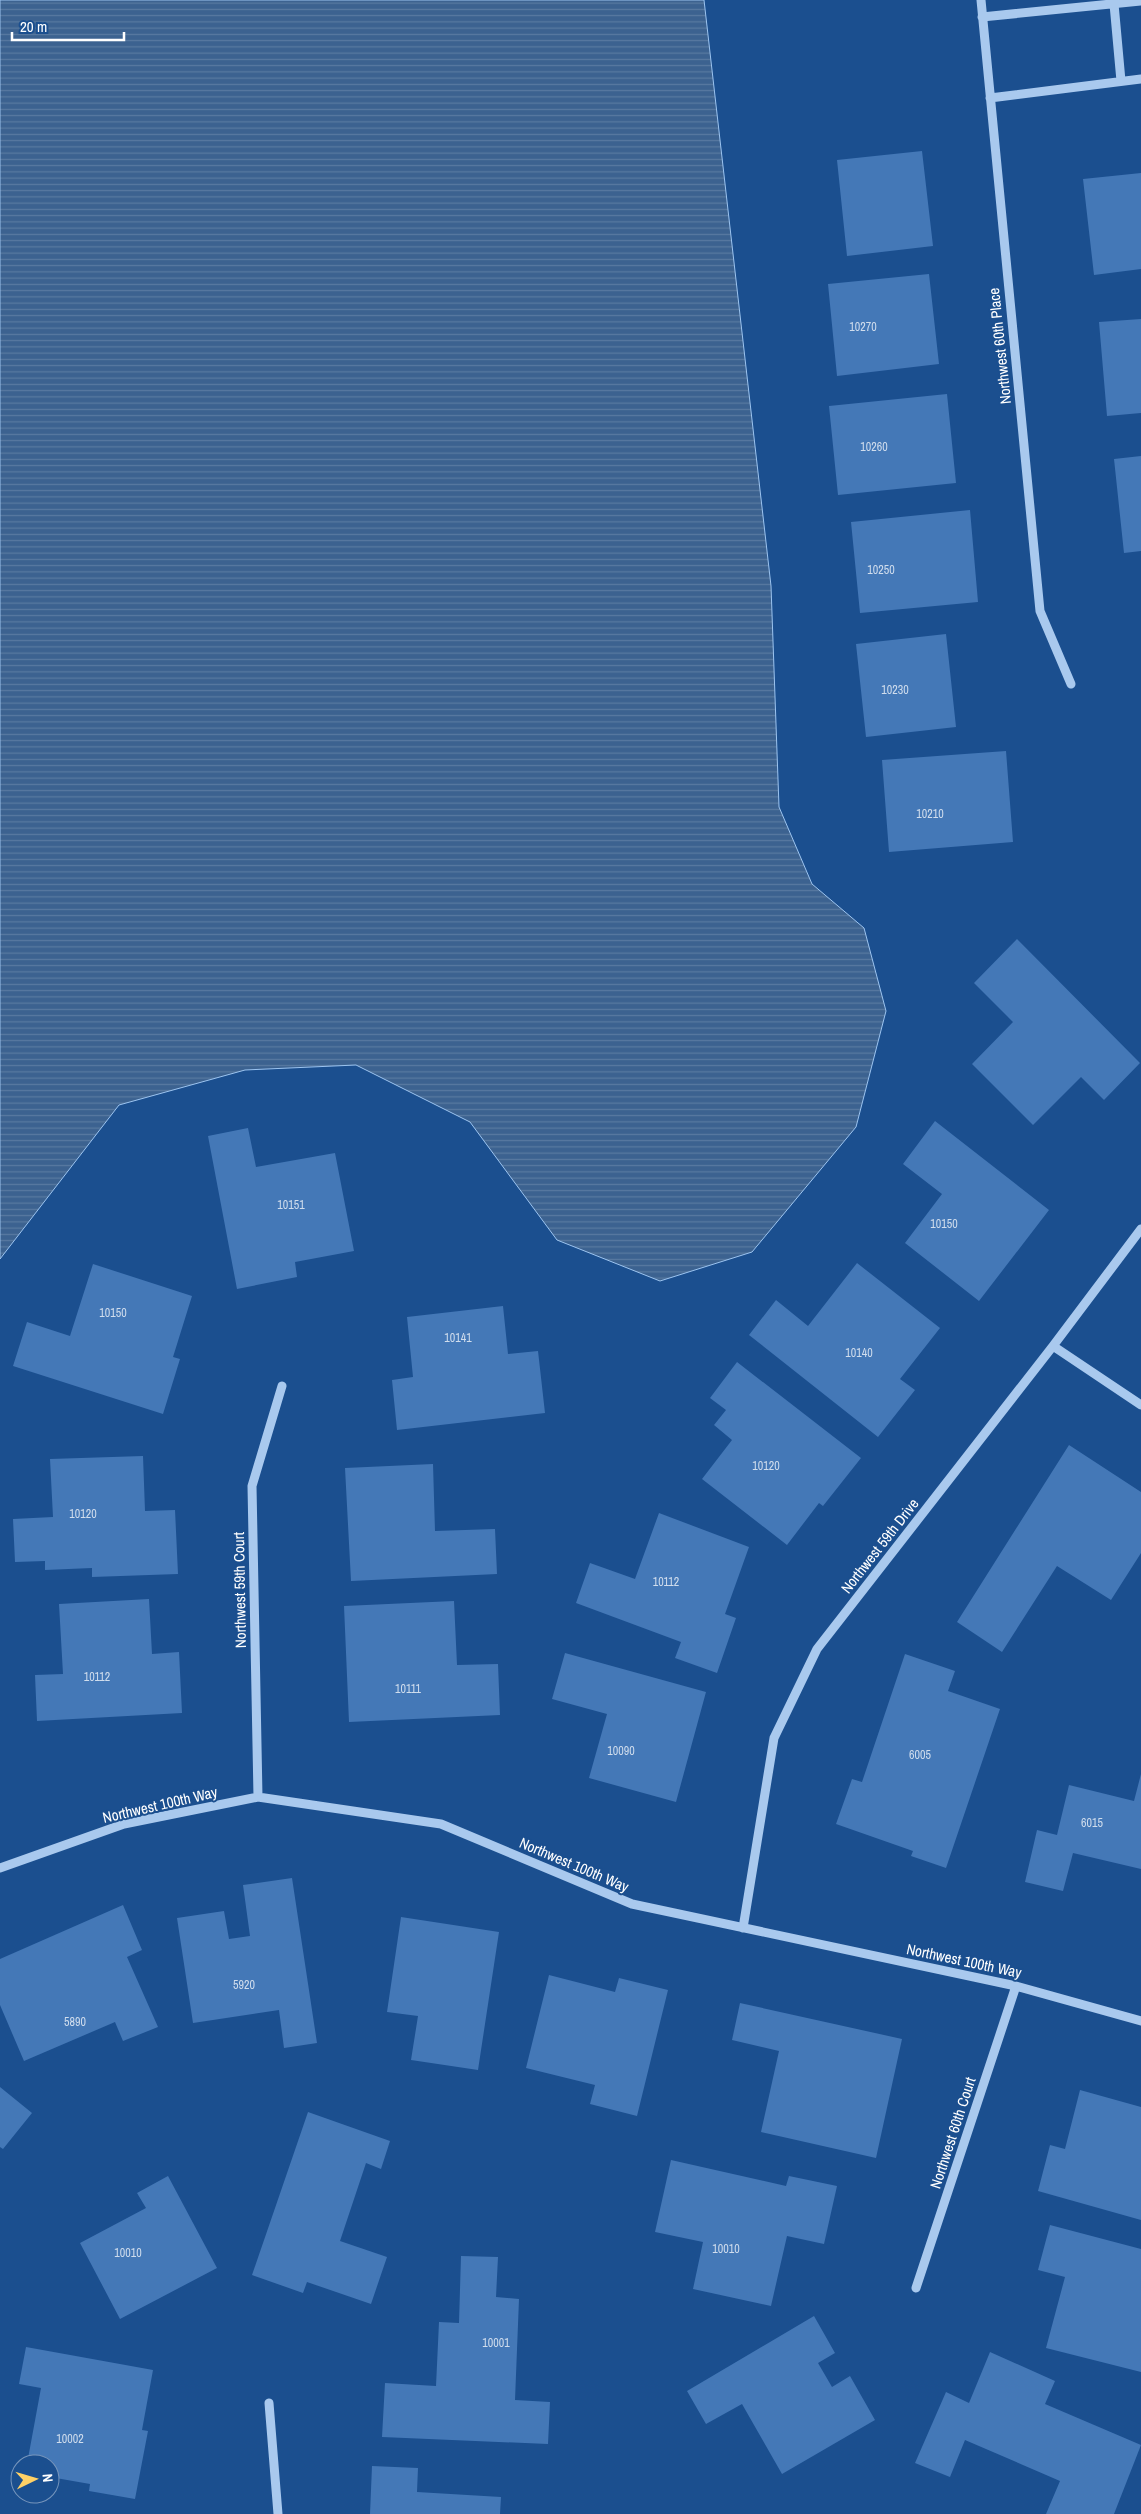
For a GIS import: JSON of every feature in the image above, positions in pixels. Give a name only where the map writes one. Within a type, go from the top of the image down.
[{"type":"street","name":"Northwest 60th Place","points":[[981,0],[1040,611],[1071,684]]},
{"type":"street","points":[[982,17],[1141,1]]},
{"type":"street","points":[[1114,4],[1121,81]]},
{"type":"street","points":[[990,98],[1141,79]]},
{"type":"street","name":"Northwest 59th Drive","points":[[743,1928],[774,1738],[817,1649],[1053,1346],[1141,1229]]},
{"type":"street","points":[[1053,1346],[1141,1405]]},
{"type":"street","name":"Northwest 59th Court","points":[[258,1798],[252,1486],[282,1386]]},
{"type":"street","name":"Northwest 100th Way","points":[[0,1868],[124,1824],[258,1798],[441,1824],[632,1904],[1016,1986],[1141,2021]]},
{"type":"street","name":"Northwest 60th Court","points":[[916,2288],[1016,1986]]},
{"type":"street","points":[[269,2402],[278,2514]]},
{"type":"water","points":[[0,0],[704,0],[771,586],[779,807],[812,884],[864,928],[886,1011],[856,1127],[752,1252],[660,1281],[557,1240],[470,1122],[356,1065],[245,1070],[119,1105],[0,1259]]},
{"type":"building","points":[[922,151],[933,246],[847,256],[837,160]]},
{"type":"building","points":[[1141,173],[1141,269],[1094,275],[1083,179]]},
{"type":"building","points":[[929,274],[939,364],[837,376],[828,284]]},
{"type":"building","points":[[1141,319],[1141,413],[1107,416],[1099,322]]},
{"type":"building","points":[[947,394],[956,483],[838,495],[829,406]]},
{"type":"building","points":[[1141,456],[1141,551],[1124,553],[1114,459]]},
{"type":"building","points":[[970,510],[978,602],[860,613],[851,522]]},
{"type":"building","points":[[946,634],[956,727],[866,737],[856,644]]},
{"type":"building","points":[[1006,751],[1013,842],[889,852],[882,760]]},
{"type":"building","points":[[1017,939],[1140,1063],[1104,1100],[1081,1077],[1033,1125],[972,1064],[1013,1022],[974,983]]},
{"type":"building","points":[[935,1121],[1049,1210],[979,1301],[905,1243],[942,1194],[903,1164]]},
{"type":"building","points":[[248,1128],[256,1167],[335,1153],[354,1251],[295,1262],[297,1277],[237,1289],[208,1136]]},
{"type":"building","points":[[857,1263],[940,1328],[900,1379],[915,1390],[878,1437],[749,1335],[776,1300],[808,1326]]},
{"type":"building","points":[[93,1264],[192,1296],[173,1357],[180,1359],[163,1414],[13,1366],[27,1322],[70,1336]]},
{"type":"building","points":[[503,1306],[508,1354],[538,1351],[545,1413],[397,1430],[392,1380],[413,1377],[407,1317]]},
{"type":"building","points":[[737,1362],[861,1458],[823,1506],[819,1503],[787,1545],[702,1479],[732,1440],[714,1425],[726,1410],[710,1398]]},
{"type":"building","points":[[1069,1445],[1141,1492],[1141,1553],[1111,1600],[1057,1566],[1002,1652],[957,1622]]},
{"type":"building","points":[[143,1456],[145,1511],[175,1510],[178,1574],[92,1577],[92,1568],[45,1570],[45,1561],[15,1562],[13,1519],[53,1517],[50,1459]]},
{"type":"building","points":[[433,1464],[435,1531],[495,1529],[497,1574],[351,1581],[345,1468]]},
{"type":"building","points":[[659,1513],[749,1547],[725,1614],[736,1618],[717,1673],[675,1658],[681,1642],[576,1603],[590,1563],[635,1579]]},
{"type":"building","points":[[149,1599],[152,1654],[179,1652],[182,1713],[37,1721],[35,1675],[63,1674],[59,1604]]},
{"type":"building","points":[[454,1601],[457,1665],[498,1664],[500,1715],[349,1722],[344,1606]]},
{"type":"building","points":[[565,1653],[706,1692],[676,1802],[589,1778],[607,1714],[552,1699]]},
{"type":"building","points":[[905,1654],[955,1671],[948,1691],[1000,1709],[946,1868],[911,1856],[913,1851],[836,1824],[852,1779],[862,1782]]},
{"type":"building","points":[[1141,1774],[1141,1869],[1073,1853],[1063,1891],[1025,1882],[1037,1830],[1057,1835],[1069,1785],[1134,1801]]},
{"type":"building","points":[[292,1878],[317,2043],[284,2048],[279,2010],[193,2023],[177,1918],[224,1911],[229,1939],[250,1936],[243,1885]]},
{"type":"building","points":[[123,1905],[142,1950],[127,1957],[158,2027],[123,2041],[115,2022],[24,2061],[0,2005],[0,1959]]},
{"type":"building","points":[[401,1917],[499,1932],[478,2070],[411,2060],[418,2016],[387,2012]]},
{"type":"building","points":[[549,1975],[615,1992],[619,1978],[668,1990],[637,2116],[590,2104],[595,2085],[526,2068]]},
{"type":"building","points":[[740,2003],[902,2039],[876,2158],[761,2132],[779,2051],[732,2040]]},
{"type":"building","points":[[0,2087],[32,2113],[3,2149],[0,2147]]},
{"type":"building","points":[[1080,2090],[1141,2107],[1141,2220],[1038,2191],[1050,2145],[1065,2149]]},
{"type":"building","points":[[308,2112],[390,2141],[381,2169],[366,2163],[340,2241],[387,2257],[371,2304],[307,2282],[303,2293],[252,2275]]},
{"type":"building","points":[[671,2160],[786,2186],[789,2176],[837,2186],[824,2244],[787,2236],[771,2306],[693,2289],[703,2242],[655,2232]]},
{"type":"building","points":[[168,2176],[217,2268],[120,2319],[80,2243],[146,2208],[137,2193]]},
{"type":"building","points":[[1050,2225],[1141,2249],[1141,2372],[1046,2348],[1065,2277],[1038,2270]]},
{"type":"building","points":[[461,2256],[498,2257],[496,2297],[519,2299],[515,2400],[550,2402],[548,2444],[382,2437],[385,2383],[436,2386],[439,2322],[459,2323]]},
{"type":"building","points":[[814,2316],[835,2353],[818,2363],[832,2387],[850,2376],[875,2420],[782,2474],[742,2404],[706,2424],[687,2391]]},
{"type":"building","points":[[26,2347],[153,2370],[142,2430],[148,2431],[135,2499],[89,2491],[90,2484],[60,2479],[60,2454],[29,2454],[41,2388],[19,2384]]},
{"type":"building","points":[[990,2352],[1055,2381],[1045,2404],[1141,2445],[1114,2514],[1046,2514],[1060,2481],[965,2440],[950,2477],[915,2463],[946,2392],[969,2403]]},
{"type":"building","points":[[372,2466],[418,2468],[417,2492],[501,2497],[500,2514],[370,2514]]}]
